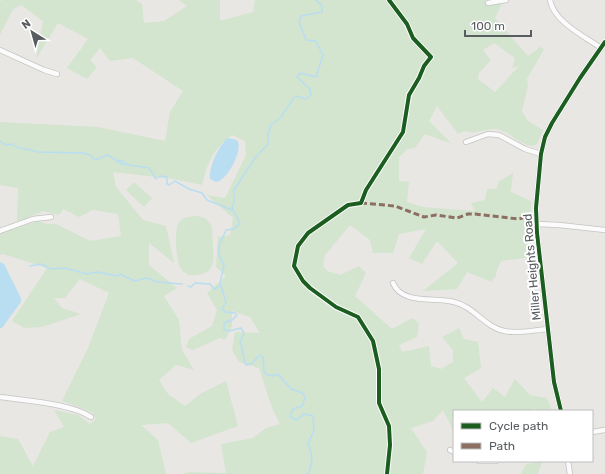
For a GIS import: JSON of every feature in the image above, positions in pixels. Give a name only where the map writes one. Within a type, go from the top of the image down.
[{"type":"street","points":[[488,3],[506,0]]},
{"type":"street","points":[[550,0],[556,14],[601,48]]},
{"type":"street","name":"Miller Heights Road","points":[[561,410],[555,389],[537,224],[536,201],[541,154],[548,130],[580,78],[605,42]]},
{"type":"street","points":[[0,50],[44,70],[57,74]]},
{"type":"street","points":[[466,142],[488,134],[499,135],[525,150],[541,154]]},
{"type":"street","points":[[0,231],[39,217],[51,217]]},
{"type":"street","points":[[537,224],[605,230]]},
{"type":"street","points":[[393,282],[398,292],[408,297],[452,301],[461,304],[502,331],[516,332],[548,328]]},
{"type":"street","points":[[0,397],[66,408],[82,412],[91,417]]},
{"type":"street","points":[[593,432],[605,430]]},
{"type":"street","points":[[568,462],[570,474]]},
{"type":"green space","points":[[3,0],[135,0],[142,4],[144,23],[164,21],[187,6],[179,0],[220,0],[220,21],[253,12],[255,0],[483,0],[502,3],[495,18],[528,56],[540,47],[544,49],[527,79],[528,86],[522,111],[528,121],[543,130],[537,144],[533,146],[528,145],[506,132],[496,129],[488,129],[477,132],[465,131],[458,134],[437,106],[429,121],[452,144],[425,134],[415,148],[408,149],[399,157],[399,181],[409,182],[407,202],[423,207],[475,211],[471,203],[485,200],[487,189],[497,189],[498,182],[513,173],[511,192],[531,201],[530,218],[532,257],[501,261],[496,273],[496,278],[494,277],[492,282],[467,272],[457,289],[423,291],[458,263],[437,241],[422,264],[409,258],[426,229],[399,234],[393,253],[373,253],[370,240],[350,225],[325,255],[323,266],[327,271],[340,275],[359,266],[366,273],[355,296],[392,329],[412,318],[419,323],[417,337],[399,345],[402,352],[429,346],[431,366],[441,369],[453,362],[453,350],[442,337],[459,328],[464,339],[478,342],[481,368],[464,378],[482,402],[493,388],[505,397],[515,379],[530,395],[547,398],[552,410],[537,410],[533,408],[533,410],[453,410],[453,430],[443,410],[433,421],[411,428],[427,452],[423,474],[182,474],[189,472],[226,473],[221,444],[253,438],[266,428],[280,424],[272,408],[259,368],[239,362],[232,350],[235,332],[260,333],[250,317],[232,311],[232,326],[225,340],[220,338],[193,350],[186,347],[189,339],[212,326],[217,310],[207,293],[226,276],[216,267],[218,237],[230,235],[233,218],[207,195],[225,198],[246,155],[245,141],[232,135],[215,151],[206,170],[202,185],[173,179],[113,172],[116,187],[143,220],[166,226],[174,263],[149,243],[149,265],[177,288],[164,296],[179,320],[182,350],[194,370],[176,365],[159,380],[168,394],[185,406],[200,394],[226,381],[238,426],[191,443],[168,423],[141,425],[158,440],[166,474],[0,474],[0,436],[18,439],[33,466],[50,432],[64,427],[54,410],[78,415],[90,424],[96,419],[92,412],[62,401],[88,348],[109,293],[80,279],[65,298],[54,298],[62,308],[81,314],[42,327],[24,328],[12,321],[47,268],[3,254],[0,255],[0,234],[38,221],[47,224],[56,224],[90,241],[121,236],[118,214],[93,210],[79,217],[63,209],[59,215],[43,211],[17,222],[18,188],[0,185],[0,122],[98,127],[165,141],[170,112],[183,91],[133,58],[110,61],[100,48],[90,60],[97,67],[87,79],[67,68],[88,39],[58,23],[36,59],[43,21],[21,5],[13,9],[0,35],[0,1]],"holes":[[[494,43],[515,58],[512,68],[519,66],[495,92],[478,79],[479,73],[491,60],[483,50]]]},
{"type":"green space","points":[[134,182],[152,198],[144,207],[126,190]]},
{"type":"green space","points":[[196,216],[205,218],[211,225],[214,255],[212,265],[207,272],[193,275],[184,272],[180,267],[177,258],[176,231],[177,225],[181,220]]},
{"type":"green space","points":[[542,462],[538,474],[521,474],[526,464]]},
{"type":"water","points":[[228,138],[237,140],[239,144],[238,150],[229,171],[225,176],[216,182],[210,179],[212,163],[221,146]]},
{"type":"water","points":[[0,262],[4,264],[21,298],[21,302],[2,328],[0,328]]},
{"type":"waterway","points":[[308,474],[312,459],[308,444],[314,430],[313,416],[304,414],[297,420],[290,417],[293,409],[302,406],[305,398],[303,393],[291,389],[278,374],[273,376],[267,375],[264,372],[263,357],[260,355],[251,364],[246,365],[240,342],[244,333],[241,328],[229,331],[224,330],[224,323],[232,320],[237,315],[235,313],[225,312],[222,309],[226,302],[220,283],[224,265],[219,255],[219,246],[226,230],[234,229],[240,223],[232,208],[234,202],[234,190],[255,158],[268,144],[268,134],[271,125],[281,117],[293,99],[297,96],[306,99],[311,95],[310,89],[297,77],[300,73],[316,77],[323,55],[316,41],[306,40],[299,22],[301,16],[322,12],[322,6],[316,0]]},
{"type":"waterway","points":[[0,141],[5,145],[12,144],[38,152],[84,153],[90,155],[95,160],[108,155],[122,164],[149,168],[156,179],[160,176],[167,177],[167,184],[169,185],[175,181],[189,189],[202,193],[207,200],[232,210]]},
{"type":"waterway","points":[[118,161],[121,160],[127,164]]},
{"type":"waterway","points":[[30,266],[41,264],[51,269],[65,268],[87,274],[97,272],[117,276],[120,274],[135,281],[147,278],[157,282],[182,284]]},
{"type":"waterway","points":[[188,286],[191,287],[195,283],[210,284],[214,289],[221,286]]},
{"type":"marked path","points":[[361,203],[395,206],[424,217],[436,215],[457,218],[468,214],[475,214],[518,219],[536,215]]},
{"type":"cycle path","points":[[387,474],[390,445],[389,426],[379,403],[379,369],[373,341],[358,317],[336,307],[310,288],[303,281],[294,266],[298,246],[308,233],[348,205],[361,203],[366,190],[403,132],[409,95],[424,66],[431,57],[413,38],[407,24],[389,0]]},
{"type":"cycle path","points":[[561,410],[554,382],[537,233],[536,208],[541,154],[545,137],[552,123],[580,78],[605,42]]}]
